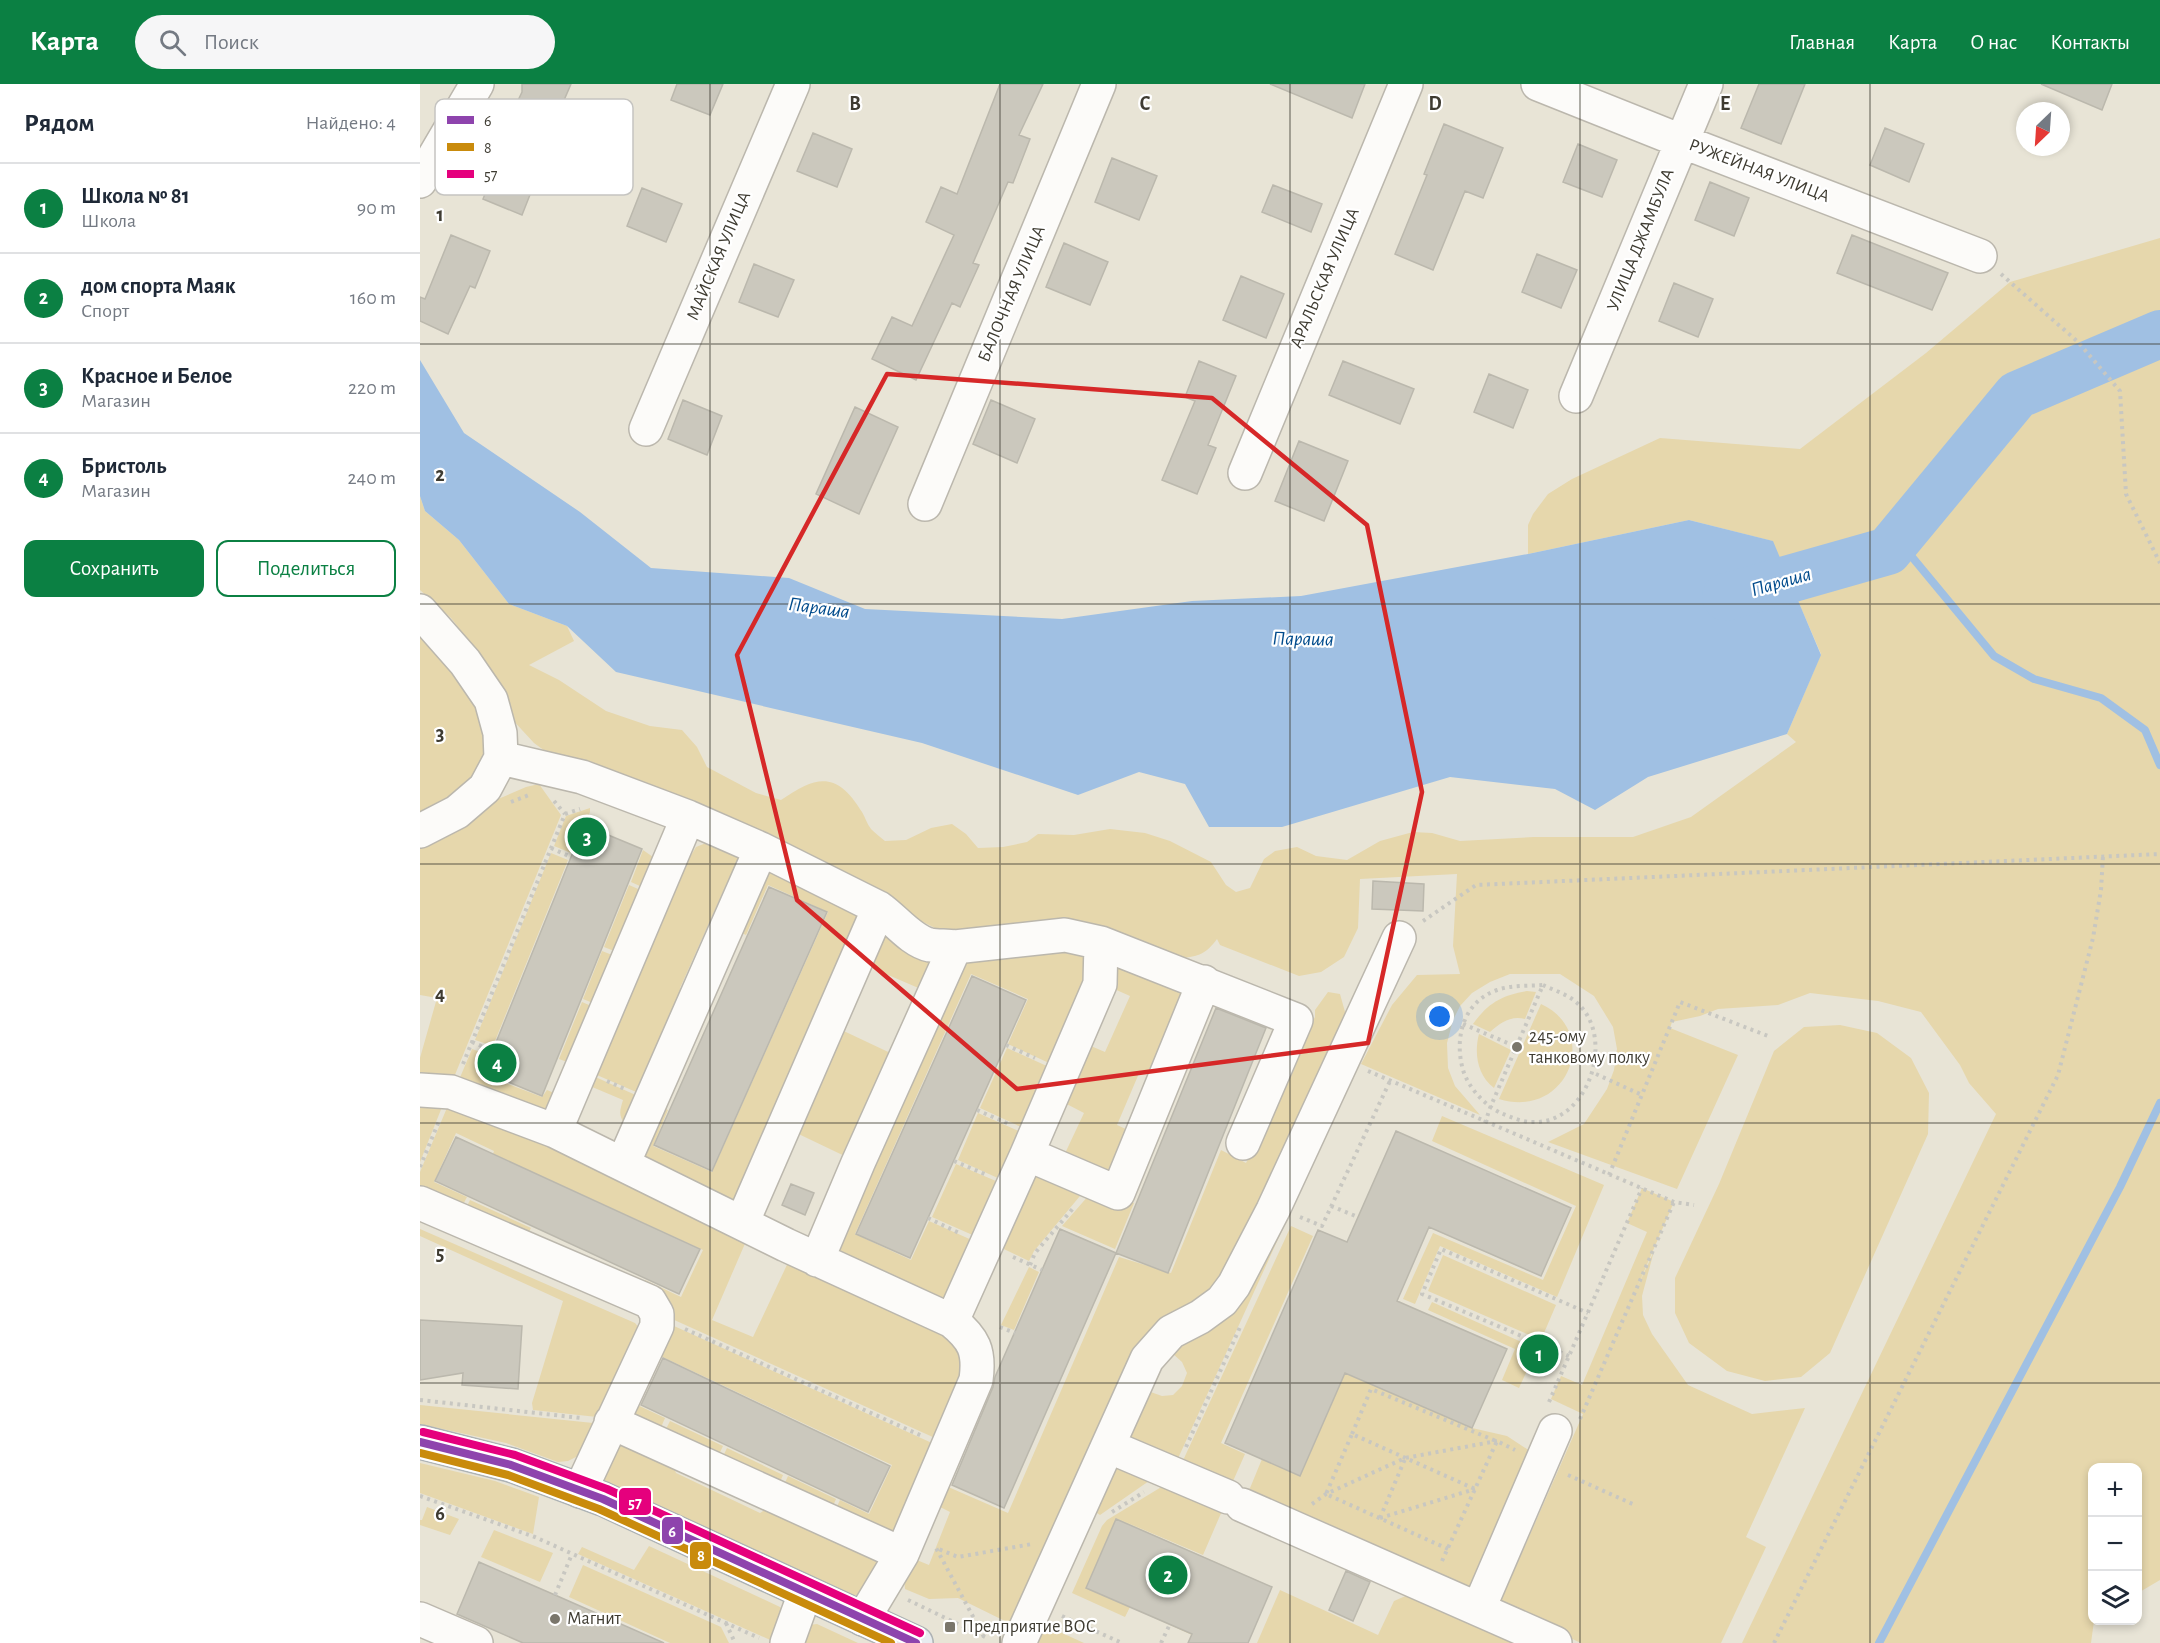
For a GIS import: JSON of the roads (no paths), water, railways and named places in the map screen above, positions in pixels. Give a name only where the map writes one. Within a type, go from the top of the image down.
[{"type":"main road","points":[[420,1442],[511,1465],[603,1499],[916,1643]]},
{"type":"street","points":[[468,99],[477,84]]},
{"type":"street","name":"МАЙСКАЯ УЛИЦА","points":[[646,429],[793,84]]},
{"type":"street","name":"БАЛОЧНАЯ УЛИЦА","points":[[925,504],[1099,84]]},
{"type":"street","name":"АРАЛЬСКАЯ УЛИЦА","points":[[1245,473],[1406,84]]},
{"type":"street","name":"РУЖЕЙНАЯ УЛИЦА","points":[[1538,84],[1980,256]]},
{"type":"street","name":"УЛИЦА ДЖАМБУЛА","points":[[1576,396],[1706,84]]},
{"type":"street","points":[[420,182],[435,156]]},
{"type":"street","points":[[420,611],[465,662],[491,700],[500,733],[501,758],[485,788],[457,812],[420,831]]},
{"type":"street","points":[[501,758],[582,777],[688,817],[761,849],[879,908],[894,918],[908,933],[928,945],[955,947],[1065,935],[1101,943],[1296,1020],[1243,1143]]},
{"type":"street","points":[[555,1131],[688,817]]},
{"type":"street","points":[[623,1164],[761,849]]},
{"type":"street","points":[[742,1224],[879,908]]},
{"type":"street","points":[[1004,1642],[1039,1606],[1066,1539],[1147,1359],[1171,1332],[1200,1317],[1222,1300],[1234,1285],[1293,1189],[1399,938]]},
{"type":"street","points":[[952,1320],[1028,1154],[1100,984],[1101,943]]},
{"type":"street","points":[[817,1260],[858,1162],[955,947]]},
{"type":"street","points":[[1028,1154],[1118,1193],[1204,982]]},
{"type":"street","points":[[436,1091],[555,1131],[817,1260],[952,1320],[964,1331],[974,1345],[979,1363],[976,1380],[902,1554],[863,1619]]},
{"type":"street","points":[[420,1203],[650,1302],[657,1316],[657,1326],[580,1491]]},
{"type":"street","points":[[1479,1608],[1560,1421]]},
{"type":"street","points":[[611,1422],[902,1554]]},
{"type":"street","points":[[1108,1446],[1555,1643]]},
{"type":"street","points":[[775,1641],[805,1593]]},
{"type":"street","points":[[420,1619],[476,1643]]},
{"type":"water","points":[[420,360],[464,433],[580,512],[651,568],[789,578],[865,609],[1062,619],[1192,601],[1301,596],[1528,554],[1689,520],[1773,541],[1821,655],[1787,734],[1648,777],[1595,810],[1555,789],[1450,777],[1282,827],[1209,827],[1185,784],[1139,772],[1078,795],[922,743],[616,672],[567,626],[509,604],[459,540],[425,511],[420,496]]},
{"type":"waterway","name":"Параша","points":[[1726,597],[1888,551],[2017,395],[2160,334]]},
{"type":"waterway","points":[[1898,540],[1994,656],[2034,679],[2101,698],[2145,730],[2160,765]]},
{"type":"waterway","points":[[1879,1643],[2120,1187],[2160,1103]]},
{"type":"place","name":"Красное и Белое","points":[[587,837]]},
{"type":"place","name":"245-ому танковому полку","points":[[1517,1047]]},
{"type":"place","name":"Бристоль","points":[[497,1063]]},
{"type":"place","name":"Школа № 81","points":[[1539,1354]]},
{"type":"place","name":"дом спорта Маяк","points":[[1168,1575]]},
{"type":"place","name":"Магнит","points":[[555,1619]]},
{"type":"place","name":"Предприятие ВОС","points":[[950,1627]]}]
